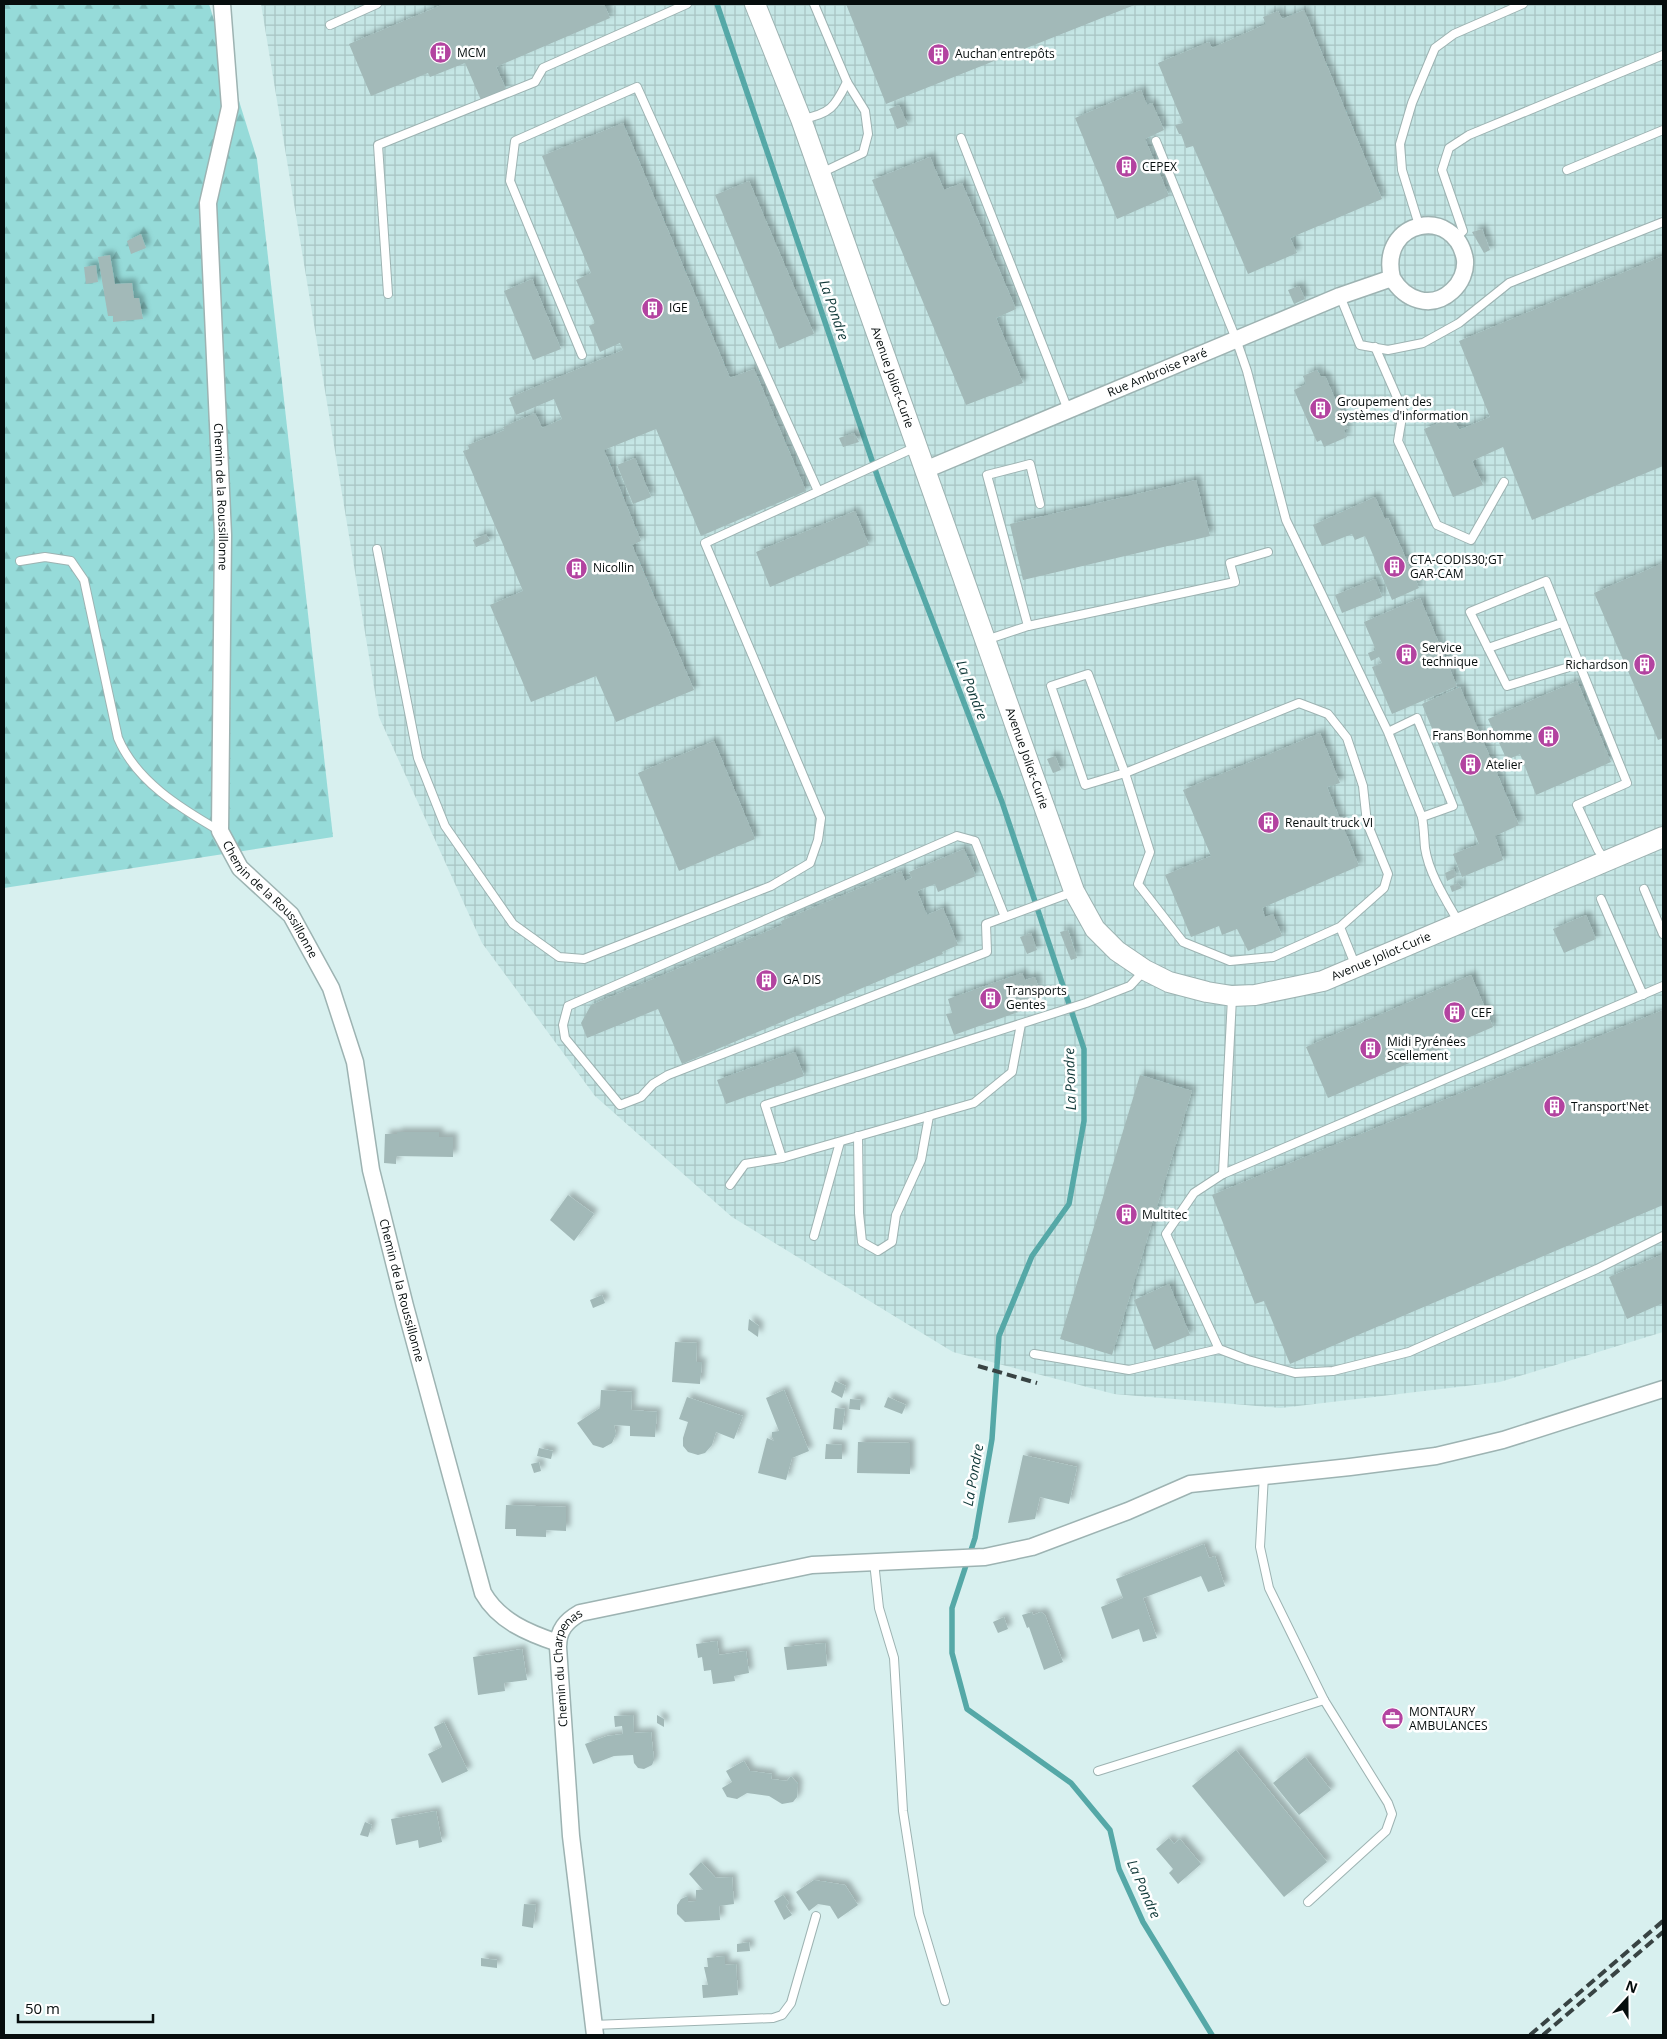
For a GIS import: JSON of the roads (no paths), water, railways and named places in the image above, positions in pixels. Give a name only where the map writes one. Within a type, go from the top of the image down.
[{"type":"street","name":"Chemin de la Roussillonne","points":[[222,4],[230,106],[208,203],[223,535],[220,831],[240,868],[291,915],[331,988],[355,1062],[371,1170],[402,1296],[483,1593],[493,1610],[524,1631],[558,1644]]},
{"type":"street","name":"Avenue Joliot-Curie","points":[[755,4],[801,119],[1074,891],[1095,929],[1117,951],[1145,970],[1169,982],[1232,996],[1255,995],[1323,981],[1663,837]]},
{"type":"street","points":[[1420,225],[1433,225],[1446,230],[1456,238],[1463,250],[1464,269],[1456,287],[1447,296],[1434,300],[1415,299],[1398,289],[1388,264],[1390,251],[1397,239],[1407,230],[1420,225]]},
{"type":"street","name":"Rue Ambroise Paré","points":[[925,470],[1340,296],[1392,278]]},
{"type":"street","name":"Chemin du Charpenas","points":[[594,2030],[571,1836],[558,1644],[559,1635],[568,1620],[589,1609],[660,1598],[812,1565],[984,1557],[1032,1548],[1190,1484],[1264,1475],[1350,1468],[1436,1456],[1503,1440],[1663,1389]]},
{"type":"lane","points":[[330,24],[378,4]]},
{"type":"lane","points":[[388,294],[378,145],[535,82],[543,68],[687,4]]},
{"type":"lane","points":[[814,4],[847,82],[864,111],[868,134],[863,153],[820,173]]},
{"type":"lane","points":[[1420,225],[1402,170],[1400,144],[1412,102],[1435,48],[1454,34],[1523,4]]},
{"type":"lane","points":[[1456,238],[1463,231],[1442,170],[1449,148],[1469,135],[1663,54]]},
{"type":"lane","points":[[801,119],[820,116],[837,104],[847,82]]},
{"type":"lane","points":[[582,355],[510,181],[515,141],[637,87],[818,491]]},
{"type":"lane","points":[[1567,170],[1663,130]]},
{"type":"lane","points":[[961,138],[1068,410]]},
{"type":"lane","points":[[1156,141],[1247,370],[1286,520],[1388,732],[1422,817],[1426,832],[1425,848],[1439,887],[1459,923]]},
{"type":"lane","points":[[1340,296],[1360,345],[1388,350],[1424,343],[1459,323],[1509,282],[1663,222]]},
{"type":"lane","points":[[1375,347],[1402,411],[1398,441],[1437,524],[1470,540],[1504,482]]},
{"type":"lane","points":[[377,549],[418,758],[446,826],[513,924],[559,957],[584,958],[771,886],[810,863],[818,840],[821,818],[705,543],[917,446]]},
{"type":"lane","points":[[1028,626],[987,475],[1030,464],[1040,504]]},
{"type":"lane","points":[[986,640],[1028,626],[1234,582],[1230,563],[1268,552]]},
{"type":"lane","points":[[20,561],[45,557],[71,561],[84,580],[116,730],[126,756],[146,780],[191,814],[220,831]]},
{"type":"lane","points":[[1579,664],[1507,686],[1470,612],[1546,582],[1627,783],[1577,805],[1598,850],[1605,860]]},
{"type":"lane","points":[[1488,648],[1562,623]]},
{"type":"lane","points":[[1125,773],[1085,784],[1051,686],[1088,674],[1125,773],[1150,852],[1138,884],[1183,942],[1230,961],[1273,957],[1340,927],[1384,888],[1388,874],[1367,823],[1363,786],[1347,738],[1328,714],[1299,703],[1125,773]]},
{"type":"lane","points":[[1388,732],[1417,718],[1453,806],[1422,817]]},
{"type":"lane","points":[[1005,917],[975,841],[957,836],[568,1006],[563,1025],[565,1038],[620,1105],[641,1097],[653,1084],[668,1075],[987,952],[986,924],[1027,909],[1054,898],[1074,891]]},
{"type":"lane","points":[[1644,889],[1663,934]]},
{"type":"lane","points":[[1601,898],[1643,995]]},
{"type":"lane","points":[[1340,927],[1356,967]]},
{"type":"lane","points":[[782,1158],[765,1105],[1050,1016],[1130,986],[1145,970]]},
{"type":"lane","points":[[1219,1349],[1166,1234],[1194,1194],[1223,1174],[1663,986]]},
{"type":"lane","points":[[1223,1174],[1232,996]]},
{"type":"lane","points":[[730,1185],[745,1164],[782,1158],[974,1103],[1012,1072],[1021,1024]]},
{"type":"lane","points":[[858,1136],[859,1212],[862,1242],[878,1251],[892,1242],[896,1215],[921,1160],[929,1116]]},
{"type":"lane","points":[[814,1236],[840,1142]]},
{"type":"lane","points":[[1034,1354],[1129,1370],[1219,1349],[1248,1360],[1295,1373],[1333,1371],[1409,1352],[1597,1270],[1663,1236]]},
{"type":"lane","points":[[1264,1475],[1260,1546],[1263,1569],[1269,1588],[1324,1700],[1388,1803],[1392,1814],[1391,1823],[1386,1831],[1308,1902]]},
{"type":"lane","points":[[874,1562],[879,1608],[894,1658],[903,1811],[919,1914],[945,2002]]},
{"type":"lane","points":[[1098,1772],[1324,1700]]},
{"type":"lane","points":[[594,2030],[773,2018],[782,2015],[791,2003],[816,1916]]},
{"type":"waterway","name":"La Pondre","points":[[717,4],[879,481],[1002,802],[1084,1049],[1084,1121],[1069,1204],[1032,1256],[999,1336],[992,1439],[975,1538],[952,1608],[952,1653],[967,1709],[1071,1783],[1110,1830],[1119,1869],[1143,1922],[1212,2035]]},
{"type":"railway","points":[[978,1366],[1037,1383]]},
{"type":"railway","points":[[1530,2035],[1663,1921]]},
{"type":"railway","points":[[1543,2035],[1663,1932]]},
{"type":"place","name":"MCM","points":[[441,53]]},
{"type":"place","name":"Auchan entrepôts","points":[[939,54]]},
{"type":"place","name":"CEPEX","points":[[1126,167]]},
{"type":"place","name":"IGE","points":[[653,308]]},
{"type":"place","name":"Groupement des systèmes d'information","points":[[1321,409]]},
{"type":"place","name":"CTA-CODIS30;GT GAR-CAM","points":[[1394,567]]},
{"type":"place","name":"Nicollin","points":[[577,568]]},
{"type":"place","name":"Service technique","points":[[1406,655]]},
{"type":"place","name":"Richardson","points":[[1644,665]]},
{"type":"place","name":"Frans Bonhomme","points":[[1548,736]]},
{"type":"place","name":"Atelier","points":[[1470,765]]},
{"type":"place","name":"Renault truck VI","points":[[1269,823]]},
{"type":"place","name":"GA DIS","points":[[767,980]]},
{"type":"place","name":"Transports Gentes","points":[[990,998]]},
{"type":"place","name":"CEF","points":[[1455,1013]]},
{"type":"place","name":"Midi Pyrénées Scellement","points":[[1371,1049]]},
{"type":"place","name":"Transport'Net","points":[[1555,1107]]},
{"type":"place","name":"Multitec","points":[[1126,1215]]},
{"type":"place","name":"MONTAURY AMBULANCES","points":[[1393,1719]]}]
